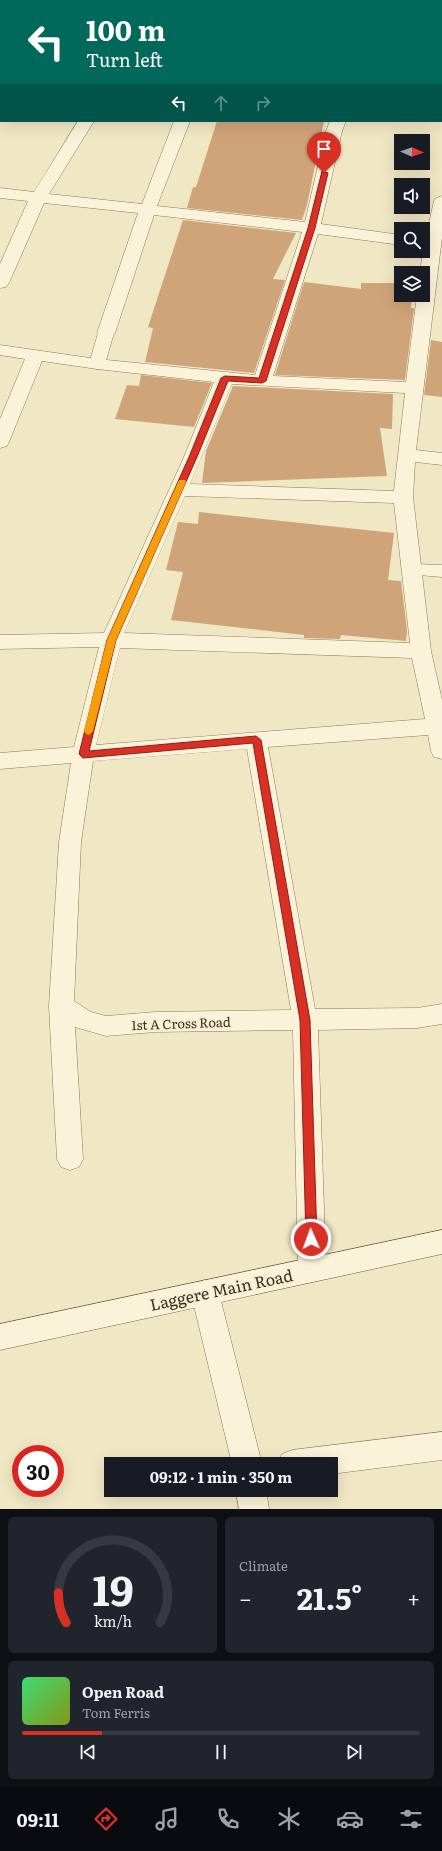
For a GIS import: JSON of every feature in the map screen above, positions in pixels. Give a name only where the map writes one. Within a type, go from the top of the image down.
[{"type":"street","points":[[0,283],[38,198],[85,122]]},
{"type":"street","points":[[106,333],[147,211],[182,122]]},
{"type":"street","points":[[262,381],[312,228],[334,131],[338,122]]},
{"type":"street","points":[[0,193],[147,211],[312,228],[394,239]]},
{"type":"street","points":[[442,201],[432,244],[406,455],[403,497],[413,570],[421,651],[439,727],[442,751]]},
{"type":"street","points":[[0,350],[97,364],[225,378],[414,388]]},
{"type":"street","points":[[0,442],[36,354]]},
{"type":"street","points":[[70,1159],[62,1006],[70,842],[83,754],[111,640],[179,490],[225,378]]},
{"type":"street","points":[[406,455],[442,459]]},
{"type":"street","points":[[179,490],[403,497]]},
{"type":"street","points":[[0,642],[111,640],[421,651]]},
{"type":"street","points":[[0,761],[439,727]]},
{"type":"street","points":[[256,740],[305,1020],[312,1270]]},
{"type":"street","name":"1st A Cross Road","points":[[62,1006],[84,1020],[106,1026],[155,1022],[417,1018],[442,1014]]},
{"type":"street","name":"Laggere Main Road","points":[[0,1337],[442,1242]]},
{"type":"street","points":[[205,1293],[245,1457]]},
{"type":"street","points":[[338,1458],[442,1446]]},
{"type":"street","points":[[252,1497],[254,1509]]},
{"type":"lane","points":[[97,364],[106,333]]},
{"type":"lane","points":[[413,570],[442,571]]},
{"type":"building","points":[[217,122],[324,122],[307,205],[302,220],[187,208],[193,187],[196,187]]},
{"type":"building","points":[[183,220],[296,233],[273,279],[285,280],[254,373],[145,362],[153,328],[148,327]]},
{"type":"building","points":[[304,282],[361,289],[361,283],[394,283],[394,302],[411,302],[411,308],[414,308],[405,380],[275,375]]},
{"type":"building","points":[[431,340],[442,342],[442,397],[424,395]]},
{"type":"building","points":[[141,375],[212,383],[194,427],[115,419],[127,385],[139,386]]},
{"type":"building","points":[[233,386],[393,394],[392,429],[380,428],[387,476],[202,483],[206,451]]},
{"type":"building","points":[[199,512],[394,533],[388,580],[401,581],[407,631],[406,641],[341,635],[340,639],[304,638],[304,635],[171,620],[183,572],[166,570],[178,522],[198,524]]},
{"type":"slow traffic","points":[[89,731],[111,640],[182,482]]},
{"type":"route","points":[[311,1239],[305,1020],[256,740],[83,754],[111,640],[173,503],[225,378],[262,381],[312,228],[324,173]]}]
